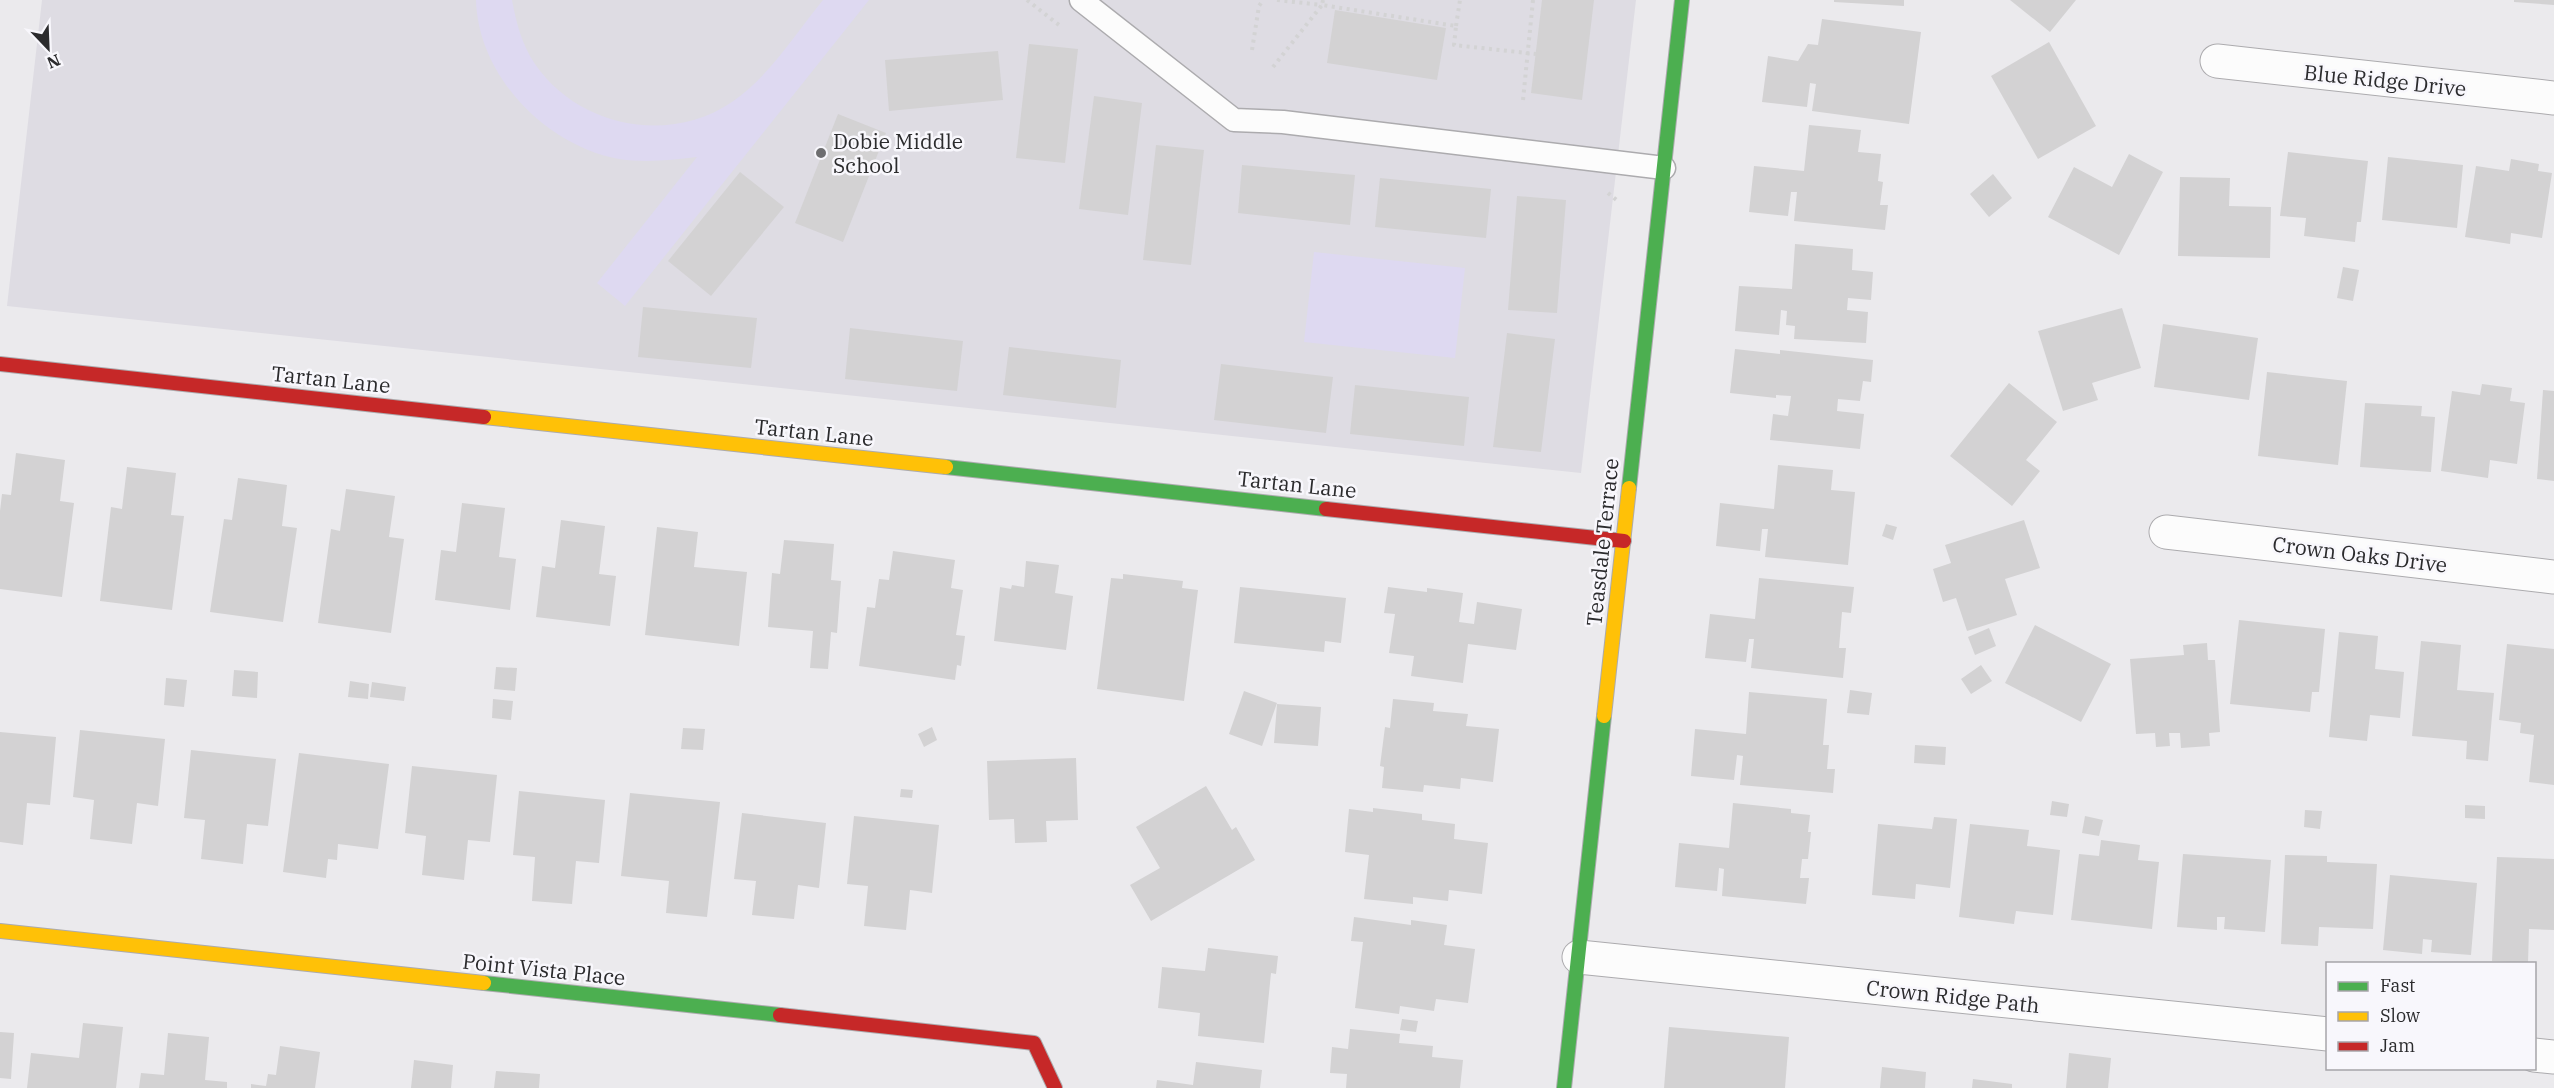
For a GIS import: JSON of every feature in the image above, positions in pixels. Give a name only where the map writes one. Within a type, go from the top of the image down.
[{"type":"street","name":"Teasdale Terrace","points":[[1564,1088],[1682,0]]},
{"type":"street","name":"Blue Ridge Drive","points":[[2217,61],[2554,98]]},
{"type":"street","name":"Tartan Lane","points":[[0,364],[1624,541]]},
{"type":"street","name":"Crown Oaks Drive","points":[[2166,532],[2554,577]]},
{"type":"street","name":"Point Vista Place","points":[[0,931],[1034,1043],[1055,1088]]},
{"type":"street","name":"Crown Ridge Path","points":[[1579,957],[2326,1034]]},
{"type":"street","points":[[2536,1055],[2554,1057]]},
{"type":"lane","points":[[1081,0],[1234,120],[1282,122],[1664,168]]},
{"type":"path","points":[[1252,50],[1259,6],[1263,0]]},
{"type":"path","points":[[1278,0],[1323,2],[1456,26]]},
{"type":"path","points":[[1460,0],[1454,45],[1536,54]]},
{"type":"path","points":[[1523,100],[1533,0]]},
{"type":"path","points":[[1274,67],[1323,2]]},
{"type":"shaded area","name":"Dobie Middle School","points":[[42,0],[1636,0],[1581,473],[7,306]]},
{"type":"shaded area","points":[[476,0],[512,0],[520,33],[530,57],[553,85],[575,103],[600,115],[626,123],[653,125],[681,123],[707,115],[732,102],[770,68],[823,0],[869,0],[625,306],[597,283],[697,157],[649,161],[619,159],[592,152],[542,123],[521,103],[503,80],[489,55],[480,28]]},
{"type":"shaded area","points":[[1314,252],[1465,268],[1455,358],[1304,342]]},
{"type":"building","points":[[1542,0],[1594,0],[1582,100],[1531,93]]},
{"type":"building","points":[[1834,0],[1904,0],[1904,6],[1834,2]]},
{"type":"building","points":[[2010,0],[2076,0],[2050,32]]},
{"type":"building","points":[[2514,0],[2554,0],[2554,5],[2514,2]]},
{"type":"building","points":[[1335,10],[1446,28],[1437,80],[1327,63]]},
{"type":"building","points":[[1822,19],[1921,32],[1909,124],[1812,111],[1816,84],[1810,83],[1807,107],[1762,102],[1768,56],[1798,61],[1808,44],[1818,45]]},
{"type":"building","points":[[2049,42],[2096,126],[2038,159],[1991,76]]},
{"type":"building","points":[[1029,44],[1078,49],[1065,163],[1016,158]]},
{"type":"building","points":[[998,51],[1003,100],[889,111],[885,60]]},
{"type":"building","points":[[1094,96],[1142,103],[1128,215],[1079,209]]},
{"type":"building","points":[[838,114],[886,133],[843,242],[795,223]]},
{"type":"building","points":[[1809,125],[1861,130],[1858,152],[1881,154],[1878,181],[1883,182],[1880,205],[1888,205],[1885,230],[1794,221],[1797,192],[1791,192],[1788,216],[1749,212],[1754,166],[1804,171]]},
{"type":"building","points":[[1156,145],[1204,150],[1191,265],[1143,260]]},
{"type":"building","points":[[2288,152],[2368,161],[2361,222],[2357,222],[2355,242],[2304,236],[2306,218],[2280,216]]},
{"type":"building","points":[[2129,154],[2163,172],[2119,255],[2048,217],[2074,167],[2112,187]]},
{"type":"building","points":[[2388,157],[2463,165],[2457,228],[2382,220]]},
{"type":"building","points":[[2511,159],[2539,164],[2538,171],[2552,173],[2542,238],[2511,233],[2510,244],[2465,237],[2476,166],[2509,171]]},
{"type":"building","points":[[1242,165],[1355,175],[1350,225],[1238,213]]},
{"type":"building","points":[[740,172],[784,207],[711,296],[668,261]]},
{"type":"building","points":[[1993,174],[2012,198],[1989,217],[1970,194]]},
{"type":"building","points":[[2180,177],[2230,178],[2229,206],[2271,207],[2270,258],[2178,256]]},
{"type":"building","points":[[1380,178],[1491,189],[1486,238],[1375,227]]},
{"type":"building","points":[[1517,196],[1566,200],[1557,313],[1508,310]]},
{"type":"building","points":[[1795,244],[1853,249],[1852,270],[1873,272],[1871,300],[1848,298],[1847,310],[1868,312],[1866,343],[1794,339],[1795,326],[1786,325],[1787,311],[1781,310],[1779,335],[1735,331],[1739,286],[1792,289]]},
{"type":"building","points":[[2343,267],[2359,270],[2353,301],[2337,298]]},
{"type":"building","points":[[643,307],[757,318],[751,368],[638,357]]},
{"type":"building","points":[[2122,308],[2141,368],[2092,383],[2098,400],[2063,411],[2038,331]]},
{"type":"building","points":[[2163,324],[2258,338],[2249,400],[2154,387]]},
{"type":"building","points":[[850,328],[963,341],[957,391],[845,379]]},
{"type":"building","points":[[1507,333],[1555,339],[1541,452],[1493,447]]},
{"type":"building","points":[[1009,347],[1121,360],[1116,408],[1003,395]]},
{"type":"building","points":[[1735,349],[1780,354],[1780,350],[1873,360],[1871,382],[1863,381],[1860,401],[1838,399],[1837,411],[1864,414],[1860,449],[1770,440],[1773,414],[1788,416],[1791,396],[1776,395],[1776,398],[1730,393]]},
{"type":"building","points":[[1221,364],[1333,377],[1326,433],[1214,420]]},
{"type":"building","points":[[2267,372],[2347,381],[2338,465],[2258,456]]},
{"type":"building","points":[[2009,383],[2057,422],[2026,460],[2040,471],[2012,506],[1950,456]]},
{"type":"building","points":[[2482,384],[2512,388],[2510,401],[2525,403],[2517,464],[2490,460],[2488,478],[2441,471],[2452,391],[2480,395]]},
{"type":"building","points":[[1355,385],[1469,397],[1464,446],[1350,434]]},
{"type":"building","points":[[2543,390],[2554,391],[2554,481],[2537,479]]},
{"type":"building","points":[[2365,403],[2422,406],[2421,416],[2435,417],[2431,472],[2360,467]]},
{"type":"building","points":[[16,453],[65,460],[60,501],[74,503],[62,597],[0,589],[2,494],[11,495]]},
{"type":"building","points":[[1778,465],[1833,470],[1831,490],[1855,492],[1848,565],[1765,557],[1768,529],[1762,529],[1760,551],[1716,546],[1720,503],[1774,509]]},
{"type":"building","points":[[127,467],[176,473],[171,515],[184,516],[172,610],[100,601],[111,507],[122,509]]},
{"type":"building","points":[[238,478],[287,485],[282,526],[297,528],[283,622],[210,612],[224,519],[232,520]]},
{"type":"building","points":[[346,489],[395,496],[389,537],[404,539],[391,633],[318,623],[331,529],[340,531]]},
{"type":"building","points":[[462,503],[505,508],[499,557],[516,559],[510,610],[435,600],[441,550],[456,552]]},
{"type":"building","points":[[561,520],[605,526],[599,574],[616,576],[610,626],[536,617],[542,566],[555,568]]},
{"type":"building","points":[[2024,520],[2040,568],[2005,579],[2017,615],[1967,631],[1956,598],[1943,602],[1933,569],[1951,563],[1945,545]]},
{"type":"building","points":[[1886,524],[1897,527],[1893,540],[1882,536]]},
{"type":"building","points":[[657,527],[698,532],[694,567],[747,572],[739,646],[645,635]]},
{"type":"building","points":[[784,540],[834,544],[831,580],[841,581],[837,633],[831,632],[828,669],[810,668],[813,631],[768,627],[772,573],[780,574]]},
{"type":"building","points":[[893,551],[955,560],[951,588],[963,590],[956,635],[965,636],[961,666],[957,665],[955,680],[859,666],[867,607],[875,608],[879,579],[889,580]]},
{"type":"building","points":[[1026,561],[1059,565],[1055,593],[1073,596],[1066,650],[994,641],[1000,587],[1011,589],[1012,585],[1024,587]]},
{"type":"building","points":[[1123,574],[1183,581],[1182,588],[1198,590],[1184,701],[1097,689],[1111,578],[1123,579]]},
{"type":"building","points":[[1759,578],[1854,587],[1851,613],[1842,612],[1839,648],[1846,648],[1843,678],[1751,668],[1754,639],[1749,639],[1746,662],[1705,658],[1710,614],[1755,619]]},
{"type":"building","points":[[1240,587],[1346,598],[1341,643],[1325,641],[1324,652],[1234,643]]},
{"type":"building","points":[[1388,587],[1427,592],[1427,588],[1463,593],[1459,622],[1474,624],[1477,602],[1522,609],[1516,650],[1468,644],[1463,683],[1411,676],[1414,656],[1389,653],[1395,614],[1384,613]]},
{"type":"building","points":[[2239,620],[2325,629],[2319,692],[2312,692],[2310,712],[2230,704]]},
{"type":"building","points":[[2035,625],[2111,664],[2081,722],[2005,683]]},
{"type":"building","points":[[1989,628],[1996,646],[1975,655],[1968,637]]},
{"type":"building","points":[[2339,632],[2378,636],[2375,669],[2404,672],[2400,718],[2370,715],[2367,741],[2329,737]]},
{"type":"building","points":[[2421,641],[2461,645],[2457,690],[2494,693],[2488,761],[2466,759],[2467,741],[2412,736]]},
{"type":"building","points":[[2207,643],[2208,660],[2215,660],[2220,732],[2209,733],[2210,746],[2181,748],[2180,733],[2169,733],[2170,746],[2156,747],[2155,733],[2136,734],[2130,659],[2184,655],[2183,645]]},
{"type":"building","points":[[2507,644],[2554,649],[2554,785],[2529,782],[2534,735],[2520,733],[2521,723],[2499,720]]},
{"type":"building","points":[[1981,665],[1992,681],[1971,694],[1961,679]]},
{"type":"building","points":[[496,667],[517,668],[515,691],[494,689]]},
{"type":"building","points":[[234,670],[258,672],[257,698],[232,696]]},
{"type":"building","points":[[166,678],[187,680],[184,707],[164,705]]},
{"type":"building","points":[[350,681],[369,684],[368,699],[348,697]]},
{"type":"building","points":[[372,682],[406,687],[404,701],[370,697]]},
{"type":"building","points":[[1850,690],[1872,693],[1869,715],[1847,713]]},
{"type":"building","points":[[1244,691],[1277,703],[1262,746],[1229,734]]},
{"type":"building","points":[[1749,692],[1827,699],[1823,745],[1829,745],[1827,769],[1835,769],[1833,793],[1740,785],[1743,756],[1737,755],[1734,780],[1691,776],[1695,729],[1746,734]]},
{"type":"building","points":[[493,699],[513,701],[511,720],[492,718]]},
{"type":"building","points":[[1393,699],[1434,703],[1433,711],[1468,714],[1466,726],[1499,729],[1493,782],[1461,778],[1460,789],[1424,785],[1423,792],[1382,788],[1384,767],[1380,766],[1385,727],[1390,728]]},
{"type":"building","points":[[1277,704],[1321,707],[1318,746],[1274,743]]},
{"type":"building","points":[[932,727],[937,740],[924,747],[918,734]]},
{"type":"building","points":[[683,728],[705,729],[703,750],[681,749]]},
{"type":"building","points":[[80,730],[165,739],[158,806],[137,803],[132,844],[90,839],[94,800],[73,797]]},
{"type":"building","points":[[0,732],[56,737],[50,805],[27,803],[23,845],[0,842]]},
{"type":"building","points":[[1915,745],[1946,747],[1945,765],[1914,763]]},
{"type":"building","points":[[191,750],[276,759],[268,826],[247,824],[243,864],[201,859],[205,820],[184,818]]},
{"type":"building","points":[[299,753],[389,764],[378,849],[338,844],[337,860],[328,859],[326,878],[283,872]]},
{"type":"building","points":[[1076,758],[1078,820],[1046,821],[1047,842],[1015,843],[1014,819],[989,820],[987,761]]},
{"type":"building","points":[[412,766],[497,775],[490,842],[468,840],[464,880],[422,875],[426,836],[405,833]]},
{"type":"building","points":[[1206,786],[1232,830],[1236,827],[1255,860],[1151,921],[1130,885],[1160,868],[1136,827]]},
{"type":"building","points":[[901,789],[913,790],[912,798],[900,797]]},
{"type":"building","points":[[519,791],[605,800],[599,863],[576,861],[572,904],[532,901],[535,857],[513,855]]},
{"type":"building","points":[[630,793],[720,802],[707,917],[666,913],[669,881],[621,876]]},
{"type":"building","points":[[2052,801],[2069,804],[2067,817],[2050,815]]},
{"type":"building","points":[[1733,803],[1791,809],[1791,813],[1810,815],[1808,859],[1802,859],[1800,878],[1809,878],[1806,904],[1722,896],[1724,869],[1719,868],[1717,891],[1675,887],[1679,843],[1729,848]]},
{"type":"building","points":[[2465,805],[2485,806],[2485,819],[2465,818]]},
{"type":"building","points":[[1373,808],[1422,814],[1422,820],[1455,824],[1454,839],[1488,843],[1482,894],[1449,890],[1448,901],[1413,897],[1413,904],[1364,899],[1369,855],[1345,852],[1349,809],[1373,812]]},
{"type":"building","points":[[2305,810],[2322,811],[2320,829],[2304,827]]},
{"type":"building","points":[[742,813],[826,823],[819,888],[798,885],[794,919],[752,915],[756,881],[734,879]]},
{"type":"building","points":[[854,816],[939,825],[932,893],[910,890],[906,930],[864,926],[868,886],[847,884]]},
{"type":"building","points":[[2085,816],[2103,820],[2099,836],[2082,833]]},
{"type":"building","points":[[1934,817],[1957,819],[1950,888],[1916,884],[1915,899],[1872,895],[1878,824],[1932,829]]},
{"type":"building","points":[[1970,824],[2029,830],[2027,846],[2060,850],[2053,915],[2016,911],[2014,924],[1959,917]]},
{"type":"building","points":[[2101,840],[2140,845],[2138,860],[2159,862],[2152,929],[2071,920],[2079,854],[2099,856]]},
{"type":"building","points":[[2183,854],[2271,860],[2265,932],[2224,929],[2225,917],[2217,917],[2217,930],[2177,927]]},
{"type":"building","points":[[2285,855],[2327,856],[2327,862],[2377,864],[2373,929],[2319,927],[2318,946],[2281,944]]},
{"type":"building","points":[[2497,857],[2554,859],[2554,930],[2529,929],[2528,962],[2492,961]]},
{"type":"building","points":[[2390,875],[2477,883],[2471,955],[2431,952],[2432,940],[2423,939],[2422,954],[2383,950]]},
{"type":"building","points":[[1354,917],[1411,925],[1411,920],[1447,925],[1444,945],[1475,949],[1468,1003],[1436,999],[1434,1011],[1400,1006],[1399,1014],[1355,1008],[1363,942],[1351,941]]},
{"type":"building","points":[[1208,948],[1278,956],[1276,974],[1271,973],[1264,1043],[1198,1036],[1200,1013],[1158,1008],[1162,967],[1205,971]]},
{"type":"building","points":[[1402,1019],[1418,1021],[1416,1032],[1400,1030]]},
{"type":"building","points":[[83,1023],[123,1027],[116,1088],[27,1088],[31,1053],[79,1058]]},
{"type":"building","points":[[1669,1027],[1789,1037],[1785,1088],[1664,1088]]},
{"type":"building","points":[[1350,1029],[1400,1034],[1399,1043],[1433,1046],[1432,1057],[1463,1060],[1460,1088],[1346,1088],[1347,1074],[1330,1073],[1332,1047],[1348,1049]]},
{"type":"building","points":[[0,1032],[14,1033],[11,1079],[0,1078]]},
{"type":"building","points":[[168,1033],[209,1037],[205,1080],[227,1082],[227,1088],[139,1088],[141,1073],[164,1075]]},
{"type":"building","points":[[280,1046],[320,1052],[315,1088],[251,1088],[251,1084],[266,1086],[268,1074],[276,1075]]},
{"type":"building","points":[[2069,1053],[2111,1058],[2108,1088],[2066,1088]]},
{"type":"building","points":[[414,1060],[453,1065],[451,1088],[411,1088]]},
{"type":"building","points":[[1196,1062],[1262,1070],[1260,1088],[1156,1088],[1157,1080],[1193,1085]]},
{"type":"building","points":[[1882,1067],[1926,1072],[1925,1088],[1880,1088]]},
{"type":"building","points":[[496,1071],[540,1074],[539,1088],[494,1088]]},
{"type":"building","points":[[1973,1079],[2012,1084],[2012,1088],[1972,1088]]},
{"type":"traffic: fast","points":[[1629,488],[1682,0]]},
{"type":"traffic: fast","points":[[946,467],[1326,509]]},
{"type":"traffic: fast","points":[[1564,1088],[1604,716]]},
{"type":"traffic: fast","points":[[484,983],[780,1015]]},
{"type":"traffic: slow","points":[[484,417],[946,467]]},
{"type":"traffic: slow","points":[[1604,716],[1629,488]]},
{"type":"traffic: slow","points":[[0,931],[484,983]]},
{"type":"traffic: jam","points":[[0,364],[484,417]]},
{"type":"traffic: jam","points":[[1326,509],[1624,541]]},
{"type":"traffic: jam","points":[[780,1015],[1034,1043],[1055,1088]]},
{"type":"place","name":"Dobie Middle School","points":[[821,153]]}]
